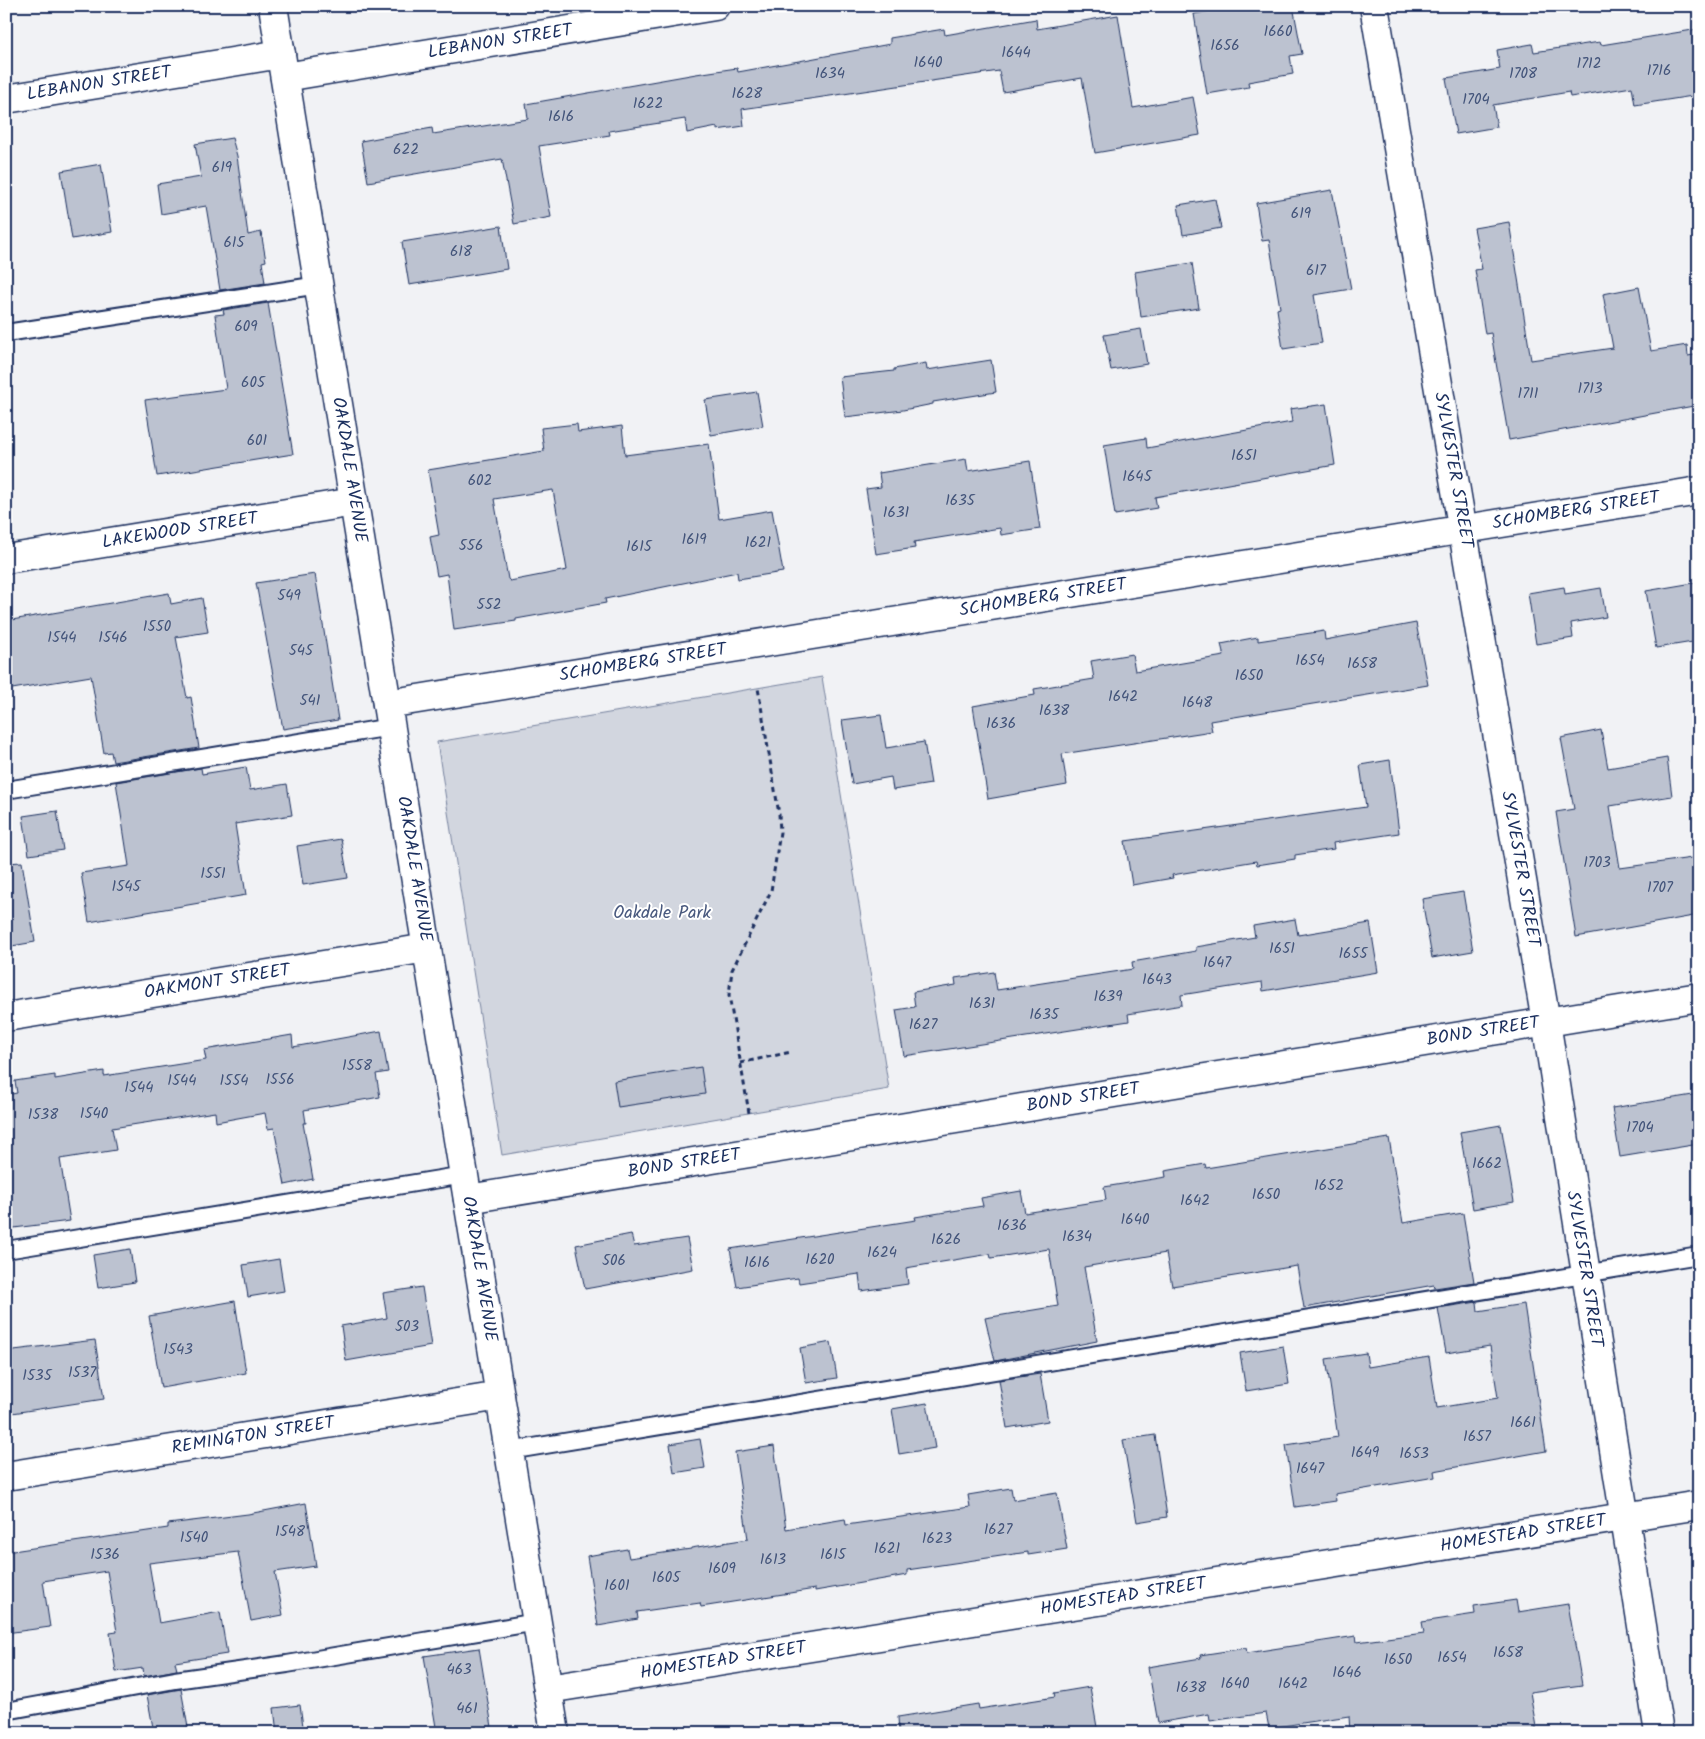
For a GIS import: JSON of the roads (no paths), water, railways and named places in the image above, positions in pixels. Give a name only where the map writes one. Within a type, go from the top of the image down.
[{"type":"street","name":"OAKDALE AVENUE","points":[[274,6],[555,1733]]},
{"type":"street","name":"LEBANON STREET","points":[[6,99],[283,65],[715,6]]},
{"type":"street","name":"SYLVESTER STREET","points":[[1374,6],[1546,1022],[1623,1518],[1659,1733]]},
{"type":"street","name":"SCHOMBERG STREET","points":[[389,716],[1463,530],[1699,491]]},
{"type":"street","name":"LAKEWOOD STREET","points":[[6,559],[354,502]]},
{"type":"street","name":"OAKMONT STREET","points":[[6,1017],[427,948]]},
{"type":"street","name":"BOND STREET","points":[[466,1187],[1699,997]]},
{"type":"street","name":"REMINGTON STREET","points":[[6,1476],[500,1396]]},
{"type":"street","name":"HOMESTEAD STREET","points":[[548,1689],[1699,1505]]},
{"type":"lane","points":[[6,333],[319,285]]},
{"type":"lane","points":[[6,790],[389,716]]},
{"type":"lane","points":[[6,1250],[466,1187]]},
{"type":"lane","points":[[509,1451],[1699,1255]]},
{"type":"lane","points":[[6,1710],[174,1680],[287,1664],[537,1622]]},
{"type":"park label","name":"Oakdale Park","points":[[662,913]]}]
